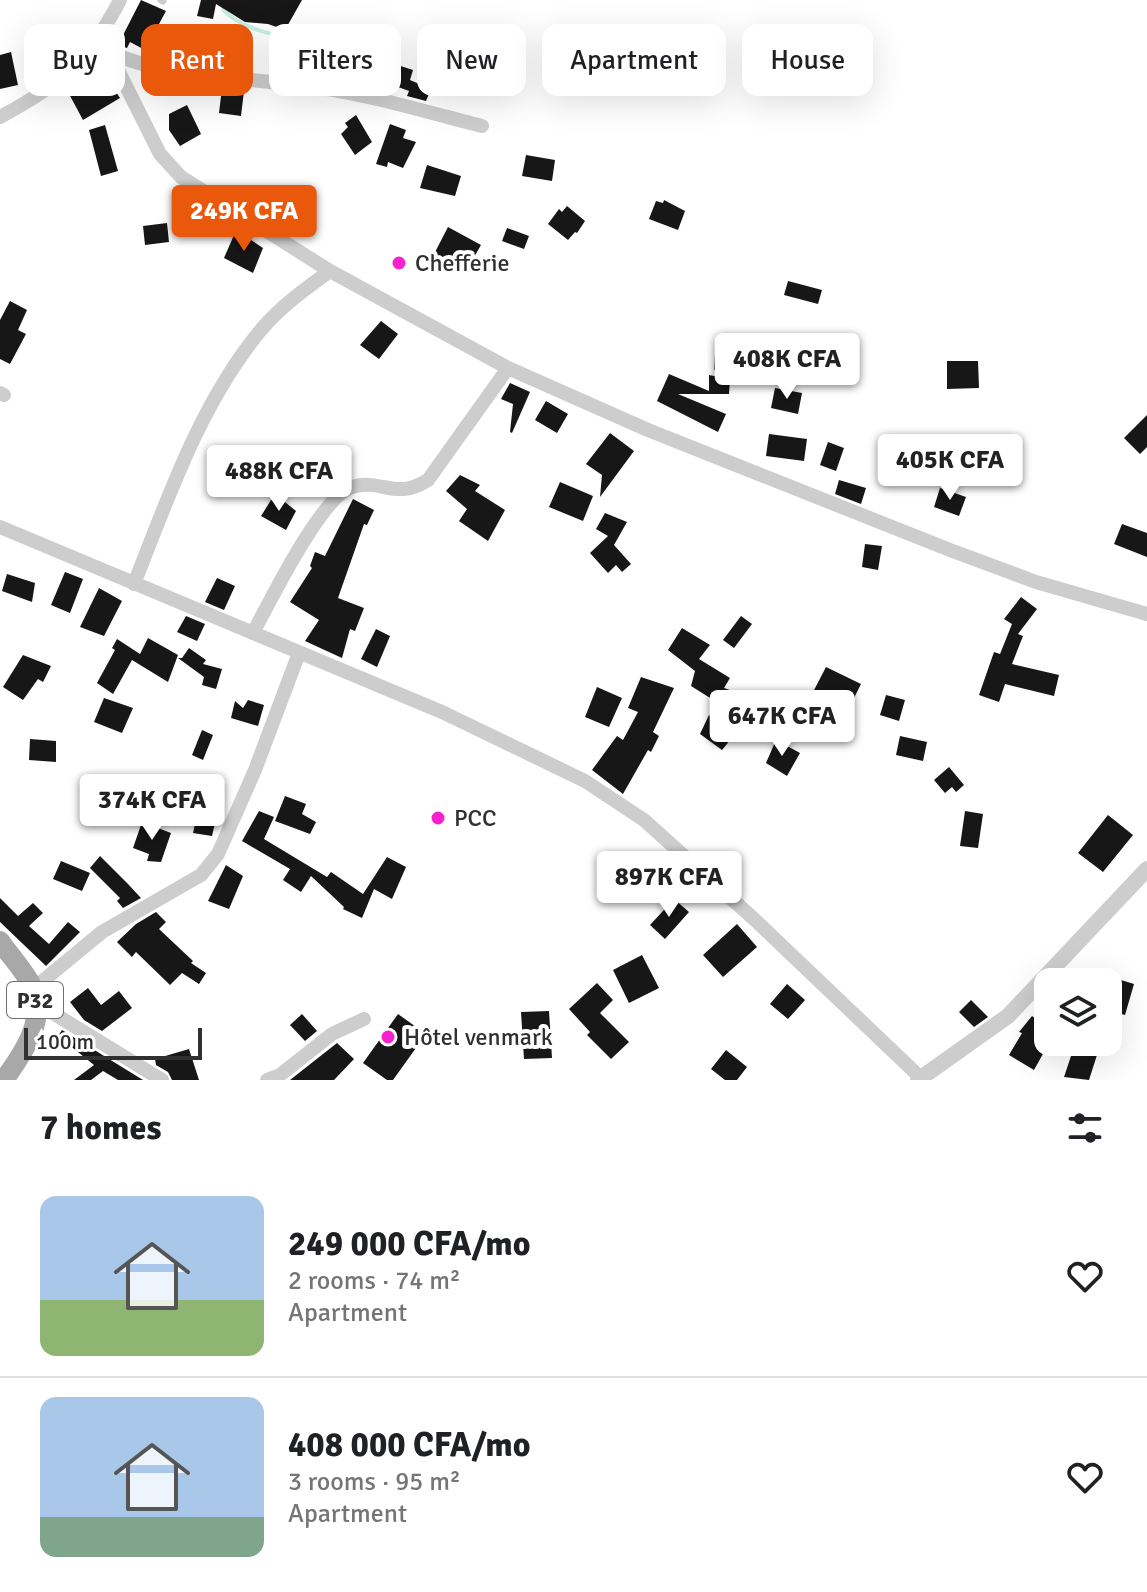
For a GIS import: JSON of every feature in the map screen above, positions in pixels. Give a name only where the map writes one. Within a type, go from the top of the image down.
[{"type":"main road","name":"P32","points":[[0,941],[34,995],[35,1026],[10,1072]]},
{"type":"street","points":[[105,24],[120,0]]},
{"type":"street","points":[[125,59],[167,72],[321,88],[482,126]]},
{"type":"street","points":[[125,84],[160,154],[181,177],[330,271],[508,368],[648,430],[965,555],[1036,582],[1147,614]]},
{"type":"street","points":[[0,117],[39,96]]},
{"type":"street","points":[[134,584],[210,405],[260,331],[297,294],[330,271]]},
{"type":"street","points":[[253,633],[291,560],[335,499],[347,488],[360,485],[404,491],[428,480],[508,368]]},
{"type":"street","points":[[0,527],[442,712],[585,781],[644,820],[754,919],[920,1079],[1008,1016],[1147,869]]},
{"type":"street","points":[[162,1080],[34,995],[102,932],[201,875],[218,854],[255,770],[299,653]]},
{"type":"street","points":[[267,1080],[280,1075],[332,1034],[364,1019]]},
{"type":"building","points":[[141,0],[166,11],[159,24],[141,24],[141,48],[130,42],[125,47],[125,31]]},
{"type":"building","points":[[201,0],[302,0],[288,24],[245,22],[216,4],[213,19],[197,16]]},
{"type":"building","points":[[11,52],[18,85],[0,89],[0,55]]},
{"type":"building","points":[[401,66],[413,70],[410,80],[417,83],[417,96],[428,96],[426,101],[407,96],[409,91],[401,88]]},
{"type":"building","points":[[70,96],[120,98],[83,120]]},
{"type":"building","points":[[221,96],[243,96],[241,116],[219,113]]},
{"type":"building","points":[[187,105],[201,134],[180,146],[169,130],[169,114]]},
{"type":"building","points":[[356,115],[372,142],[355,155],[341,134],[348,127],[345,123]]},
{"type":"building","points":[[390,124],[406,130],[403,138],[416,142],[403,168],[388,162],[387,167],[376,164]]},
{"type":"building","points":[[105,125],[118,171],[101,176],[89,130]]},
{"type":"building","points":[[526,155],[555,160],[552,181],[522,176]]},
{"type":"building","points":[[427,165],[461,176],[455,196],[420,188]]},
{"type":"building","points":[[664,200],[685,211],[678,230],[649,219],[656,201],[663,203]]},
{"type":"building","points":[[567,206],[585,221],[568,240],[548,224],[559,209],[562,212]]},
{"type":"building","points":[[167,223],[169,242],[145,245],[143,226]]},
{"type":"building","points":[[448,227],[481,245],[466,271],[444,257],[441,263],[432,258]]},
{"type":"building","points":[[507,228],[529,236],[524,249],[502,241]]},
{"type":"building","points":[[234,235],[244,240],[245,236],[263,248],[253,273],[224,258]]},
{"type":"building","points":[[788,281],[822,290],[818,304],[784,295]]},
{"type":"building","points":[[10,301],[27,310],[18,330],[26,334],[10,364],[0,359],[0,320]]},
{"type":"building","points":[[381,321],[398,334],[379,359],[360,345]]},
{"type":"building","points":[[743,347],[766,347],[766,370],[714,370],[715,353],[743,354]]},
{"type":"building","points":[[947,361],[978,361],[979,388],[947,389]]},
{"type":"building","points":[[669,374],[709,391],[709,375],[730,379],[729,394],[678,394],[726,414],[718,432],[657,401]]},
{"type":"building","points":[[510,383],[530,392],[512,433],[513,404],[501,399]]},
{"type":"building","points":[[775,388],[802,393],[798,414],[771,408]]},
{"type":"building","points":[[546,401],[568,414],[557,433],[535,420]]},
{"type":"building","points":[[1147,415],[1147,447],[1140,454],[1124,438]]},
{"type":"building","points":[[610,433],[634,451],[600,497],[602,475],[586,464]]},
{"type":"building","points":[[769,434],[807,439],[804,461],[766,456]]},
{"type":"building","points":[[828,442],[844,448],[836,471],[820,465]]},
{"type":"building","points":[[460,475],[480,485],[475,491],[505,510],[488,541],[459,521],[467,509],[446,491]]},
{"type":"building","points":[[839,480],[866,488],[861,504],[835,494]]},
{"type":"building","points":[[560,482],[593,496],[583,521],[549,507]]},
{"type":"building","points":[[940,488],[966,497],[959,516],[934,507]]},
{"type":"building","points":[[280,498],[296,511],[286,530],[261,516],[271,500],[277,502]]},
{"type":"building","points":[[353,499],[374,510],[367,525],[364,524],[338,598],[364,608],[355,631],[350,629],[342,658],[305,641],[319,620],[290,602],[312,568],[315,552],[325,556]]},
{"type":"building","points":[[605,513],[627,522],[614,545],[631,564],[622,572],[616,565],[608,573],[590,553],[608,536],[596,529]]},
{"type":"building","points":[[1122,524],[1147,533],[1147,557],[1114,544]]},
{"type":"building","points":[[865,544],[882,546],[878,570],[862,567]]},
{"type":"building","points":[[65,572],[83,579],[70,613],[51,605]]},
{"type":"building","points":[[7,574],[35,583],[32,602],[2,591]]},
{"type":"building","points":[[217,578],[235,586],[224,610],[205,602]]},
{"type":"building","points":[[99,588],[122,601],[104,636],[80,627]]},
{"type":"building","points":[[1021,597],[1037,609],[1018,634],[1023,636],[1012,664],[1059,675],[1054,696],[1005,684],[999,702],[979,695],[994,652],[1000,654],[1012,624],[1004,619]]},
{"type":"building","points":[[186,616],[205,624],[197,641],[177,632]]},
{"type":"building","points":[[741,616],[752,624],[734,648],[723,640]]},
{"type":"building","points":[[682,628],[710,645],[699,659],[730,678],[724,688],[758,700],[750,721],[713,707],[715,701],[691,686],[695,671],[668,650]]},
{"type":"building","points":[[376,629],[390,636],[377,667],[361,659]]},
{"type":"building","points":[[148,638],[178,655],[168,682],[132,660],[113,694],[97,683],[115,650],[112,648],[117,639],[140,654]]},
{"type":"building","points":[[189,648],[206,660],[203,664],[222,669],[216,689],[202,685],[204,677],[178,658],[182,658]]},
{"type":"building","points":[[23,655],[51,666],[43,682],[38,679],[23,700],[3,687]]},
{"type":"building","points":[[826,667],[861,684],[847,712],[812,694]]},
{"type":"building","points":[[641,677],[674,688],[653,732],[659,736],[623,794],[592,770],[617,736],[623,740],[638,712],[628,708]]},
{"type":"building","points":[[597,687],[622,698],[609,727],[585,717]]},
{"type":"building","points":[[886,695],[905,700],[899,721],[880,715]]},
{"type":"building","points":[[104,698],[133,708],[122,733],[94,722]]},
{"type":"building","points":[[248,700],[264,705],[258,726],[231,718],[235,701],[243,708]]},
{"type":"building","points":[[709,715],[736,733],[722,750],[700,734]]},
{"type":"building","points":[[202,730],[213,735],[203,760],[192,755]]},
{"type":"building","points":[[900,736],[927,742],[923,761],[896,755]]},
{"type":"building","points":[[30,739],[56,741],[56,762],[29,760]]},
{"type":"building","points":[[776,740],[800,753],[787,776],[766,763]]},
{"type":"building","points":[[949,767],[964,785],[956,792],[952,787],[945,793],[934,780]]},
{"type":"building","points":[[285,796],[306,804],[302,814],[316,822],[310,834],[275,821]]},
{"type":"building","points":[[259,811],[274,817],[264,839],[327,877],[331,872],[363,894],[387,857],[406,867],[392,899],[374,889],[362,918],[343,909],[311,876],[301,892],[283,880],[290,869],[242,841]]},
{"type":"building","points":[[965,811],[983,814],[978,848],[960,846]]},
{"type":"building","points":[[197,815],[216,819],[212,836],[193,833]]},
{"type":"building","points":[[1108,815],[1133,835],[1103,872],[1078,853]]},
{"type":"building","points":[[142,822],[171,833],[161,862],[147,861],[149,854],[133,848]]},
{"type":"building","points":[[100,856],[141,898],[123,908],[117,901],[120,898],[90,868]]},
{"type":"building","points":[[61,861],[90,873],[82,891],[53,879]]},
{"type":"building","points":[[226,865],[243,876],[229,909],[208,901]]},
{"type":"building","points":[[0,898],[18,916],[33,903],[43,913],[29,926],[49,944],[68,922],[80,932],[46,966],[0,922]]},
{"type":"building","points":[[674,899],[689,912],[665,939],[650,925]]},
{"type":"building","points":[[156,912],[166,922],[159,929],[193,961],[191,963],[206,973],[199,984],[182,973],[170,985],[136,952],[132,957],[117,942],[136,924]]},
{"type":"building","points":[[737,924],[757,947],[723,977],[703,955]]},
{"type":"building","points":[[642,955],[659,988],[629,1003],[613,970]]},
{"type":"building","points":[[1122,980],[1134,984],[1125,1015],[1122,1014]]},
{"type":"building","points":[[597,983],[613,1000],[600,1013],[629,1042],[611,1059],[587,1035],[590,1032],[569,1009]]},
{"type":"building","points":[[787,984],[805,1000],[788,1019],[770,1004]]},
{"type":"building","points":[[88,988],[101,1005],[119,991],[132,1008],[102,1031],[84,1020],[70,1002]]},
{"type":"building","points":[[971,1000],[988,1017],[974,1027],[959,1012]]},
{"type":"building","points":[[549,1011],[552,1058],[524,1059],[521,1012]]},
{"type":"building","points":[[302,1014],[317,1031],[305,1041],[290,1025]]},
{"type":"building","points":[[398,1014],[426,1034],[393,1080],[387,1080],[363,1063]]},
{"type":"building","points":[[1032,1016],[1034,1018],[1034,1056],[1042,1056],[1034,1070],[1009,1055],[1022,1033],[1019,1032]]},
{"type":"building","points":[[62,1030],[143,1080],[118,1080],[103,1071],[91,1080],[74,1080],[94,1065],[58,1036]]},
{"type":"building","points":[[337,1043],[354,1059],[334,1080],[290,1080]]},
{"type":"building","points":[[189,1049],[199,1080],[172,1080],[168,1072],[156,1065],[155,1059]]},
{"type":"building","points":[[726,1050],[747,1067],[737,1080],[725,1080],[711,1069]]},
{"type":"building","points":[[1071,1056],[1097,1056],[1089,1080],[1064,1077]]},
{"type":"waterway","points":[[224,0],[223,10],[235,20],[269,33]]},
{"type":"place","name":"Chefferie","points":[[399,263]]},
{"type":"place","name":"PCC","points":[[438,818]]},
{"type":"place","name":"Hôtel venmark","points":[[388,1037]]}]
